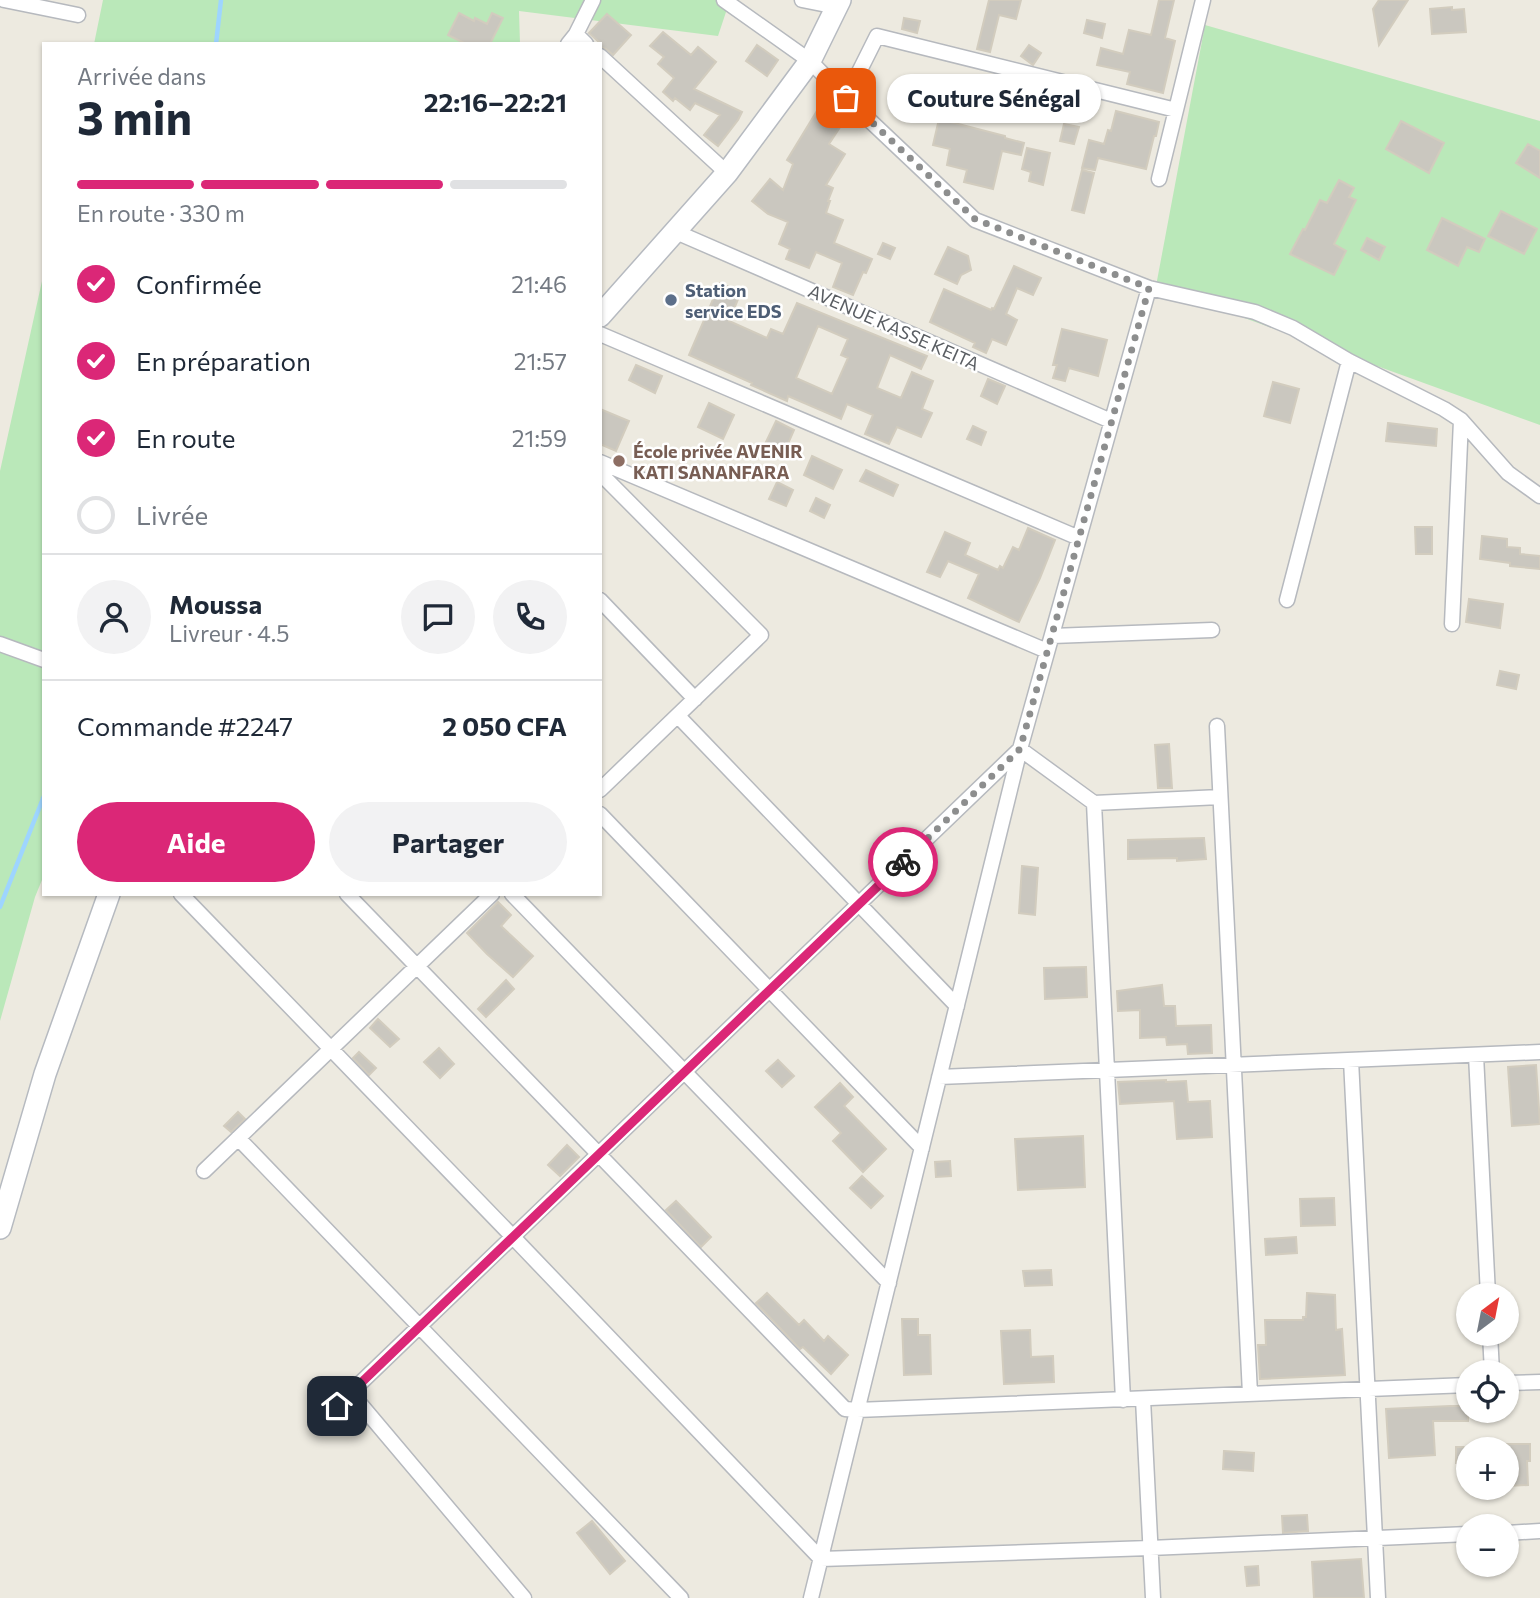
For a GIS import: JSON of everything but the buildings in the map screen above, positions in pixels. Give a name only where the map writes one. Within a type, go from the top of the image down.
[{"type":"main road","points":[[602,314],[727,173],[810,61],[839,3]]},
{"type":"main road","points":[[0,1228],[45,1074],[108,896]]},
{"type":"street","points":[[4,0],[78,15]]},
{"type":"street","points":[[577,41],[593,0]]},
{"type":"street","points":[[724,0],[810,61],[975,219],[1149,288],[1255,312],[1293,328],[1461,420],[1508,473],[1540,496]]},
{"type":"street","points":[[802,0],[839,3]]},
{"type":"street","points":[[1158,179],[1203,0]]},
{"type":"street","points":[[846,98],[877,36],[1176,110]]},
{"type":"street","points":[[602,58],[727,173]]},
{"type":"street","name":"AVENUE KASSE KEITA","points":[[677,232],[1111,421]]},
{"type":"street","points":[[811,1598],[1020,749],[1149,288]]},
{"type":"street","points":[[602,335],[1079,538]]},
{"type":"street","points":[[1287,600],[1349,361]]},
{"type":"street","points":[[1452,624],[1461,420]]},
{"type":"street","points":[[602,463],[1047,652]]},
{"type":"street","points":[[602,475],[761,635],[602,788]]},
{"type":"street","points":[[602,602],[695,698]]},
{"type":"street","points":[[1052,636],[1212,630]]},
{"type":"street","points":[[0,644],[42,659]]},
{"type":"street","points":[[677,716],[957,1006]]},
{"type":"street","points":[[1217,726],[1250,1394]]},
{"type":"street","points":[[1020,749],[1094,803],[1220,797]]},
{"type":"street","points":[[323,1419],[1020,749]]},
{"type":"street","points":[[1094,803],[1123,1400]]},
{"type":"street","points":[[602,816],[922,1148]]},
{"type":"street","points":[[183,896],[821,1559],[1456,1535]]},
{"type":"street","points":[[349,896],[845,1409],[1456,1385]]},
{"type":"street","points":[[204,1171],[490,896]]},
{"type":"street","points":[[514,896],[888,1283]]},
{"type":"street","points":[[939,1077],[1540,1052]]},
{"type":"street","points":[[1476,1055],[1487,1283]]},
{"type":"street","points":[[1351,1060],[1378,1598]]},
{"type":"street","points":[[238,1138],[681,1598]]},
{"type":"street","points":[[1519,1383],[1540,1382]]},
{"type":"street","points":[[351,1393],[524,1598]]},
{"type":"street","points":[[1143,1399],[1153,1598]]},
{"type":"street","points":[[1519,1532],[1540,1531]]},
{"type":"green space","points":[[103,0],[730,0],[718,36],[519,11],[520,42],[94,42]]},
{"type":"green space","points":[[1205,25],[1540,121],[1540,425],[1156,286]]},
{"type":"green space","points":[[42,281],[42,880],[0,1021],[0,471]]},
{"type":"waterway","points":[[216,42],[221,0]]},
{"type":"waterway","points":[[0,907],[42,801]]},
{"type":"way so far","points":[[846,98],[975,219],[1149,288],[1020,749],[903,862]]},
{"type":"place","name":"Couture Sénégal","points":[[846,98]]},
{"type":"place","name":"Station service EDS","points":[[671,300]]},
{"type":"place","name":"École privée AVENIR KATI SANANFARA","points":[[619,461]]},
{"type":"route","points":[[337,1406],[903,862]]}]
